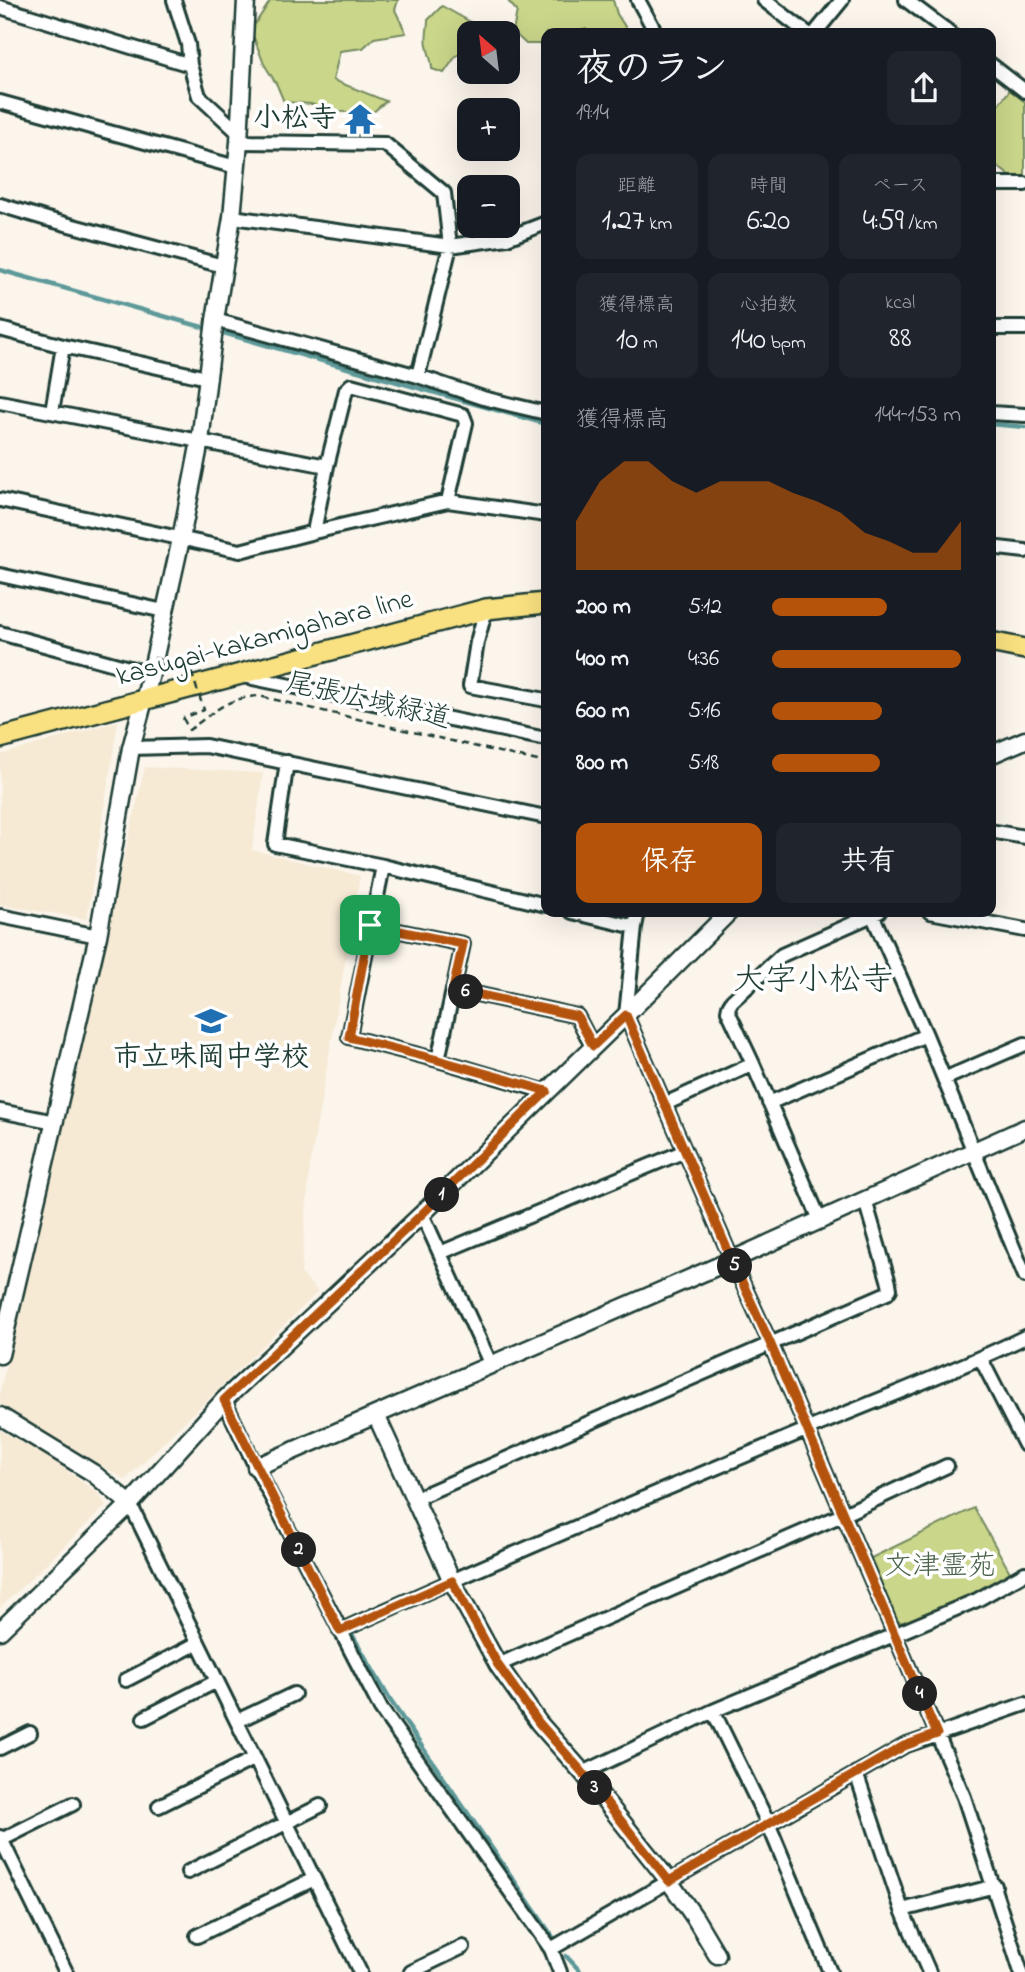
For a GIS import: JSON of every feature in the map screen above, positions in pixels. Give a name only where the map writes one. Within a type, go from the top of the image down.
[{"type":"main road","name":"kasugai-kakamigahara line","points":[[0,738],[486,610],[541,604]]},
{"type":"main road","points":[[996,643],[1025,649]]},
{"type":"street","points":[[174,0],[188,44],[190,65],[199,96],[239,137],[385,144],[444,193],[450,246],[418,376]]},
{"type":"street","points":[[0,1355],[98,936],[131,748],[181,539],[200,441],[215,320],[232,216],[246,0]]},
{"type":"street","points":[[638,0],[653,28]]},
{"type":"street","points":[[764,0],[800,28]]},
{"type":"street","points":[[819,28],[842,0]]},
{"type":"street","points":[[906,0],[943,28]]},
{"type":"street","points":[[0,7],[190,65]]},
{"type":"street","points":[[996,68],[1025,90]]},
{"type":"street","points":[[0,102],[236,167]]},
{"type":"street","points":[[996,181],[1025,184]]},
{"type":"street","points":[[0,205],[223,266]]},
{"type":"street","points":[[232,216],[450,246],[507,237],[541,225]]},
{"type":"street","points":[[215,320],[541,413]]},
{"type":"street","points":[[996,328],[1025,328]]},
{"type":"street","points":[[0,329],[207,378]]},
{"type":"street","points":[[52,412],[63,345]]},
{"type":"street","points":[[314,532],[346,390],[351,385],[463,415],[466,423],[448,501]]},
{"type":"street","points":[[0,402],[327,466]]},
{"type":"street","points":[[996,413],[1025,415]]},
{"type":"street","points":[[0,500],[240,551],[448,501],[541,514]]},
{"type":"street","points":[[996,548],[1025,551]]},
{"type":"street","points":[[0,575],[164,611]]},
{"type":"street","points":[[486,610],[477,642],[471,686],[541,699]]},
{"type":"street","points":[[0,633],[152,666]]},
{"type":"street","points":[[243,676],[541,738]]},
{"type":"street","points":[[996,752],[1025,740]]},
{"type":"street","points":[[131,748],[206,746],[541,816]]},
{"type":"street","points":[[287,762],[275,844],[383,866],[541,904]]},
{"type":"street","points":[[996,832],[1025,837]]},
{"type":"street","points":[[383,866],[349,1037],[547,1091]]},
{"type":"street","points":[[0,916],[98,936]]},
{"type":"street","points":[[593,917],[635,927]]},
{"type":"street","points":[[637,917],[626,1015],[771,1345],[964,1797],[1021,1972]]},
{"type":"street","points":[[0,1631],[130,1504],[224,1400],[422,1214],[724,917]]},
{"type":"street","points":[[821,1220],[728,1012],[732,1002],[782,955],[865,917]]},
{"type":"street","points":[[876,917],[1025,1276]]},
{"type":"street","points":[[956,917],[1025,930]]},
{"type":"street","points":[[370,925],[463,944],[438,1060]]},
{"type":"street","points":[[453,989],[577,1016],[593,1046]]},
{"type":"street","points":[[769,1103],[926,1035]]},
{"type":"street","points":[[944,1079],[1025,1044]]},
{"type":"street","points":[[665,1104],[752,1065]]},
{"type":"street","points":[[0,1111],[55,1122]]},
{"type":"street","points":[[256,1467],[732,1260],[1025,1128]]},
{"type":"street","points":[[440,1253],[685,1151]]},
{"type":"street","points":[[414,1499],[887,1293],[890,1289],[889,1283],[865,1200]]},
{"type":"street","points":[[422,1214],[491,1365]]},
{"type":"street","points":[[340,1631],[806,1430],[981,1359],[1025,1337]]},
{"type":"street","points":[[981,1359],[1025,1445]]},
{"type":"street","points":[[224,1400],[381,1709],[551,1949],[560,1972]]},
{"type":"street","points":[[376,1415],[452,1581],[498,1665],[539,1723],[583,1773],[669,1881],[717,1955]]},
{"type":"street","points":[[0,1416],[93,1473],[130,1504],[360,1972]]},
{"type":"street","points":[[498,1665],[842,1515],[947,1466]]},
{"type":"street","points":[[583,1773],[713,1711],[977,1600],[1025,1573]]},
{"type":"street","points":[[125,1680],[198,1643]]},
{"type":"street","points":[[144,1718],[217,1681]]},
{"type":"street","points":[[237,1721],[294,1694]]},
{"type":"street","points":[[551,1949],[904,1746],[1025,1704]]},
{"type":"street","points":[[713,1711],[768,1823],[830,1972]]},
{"type":"street","points":[[0,1748],[30,1733]]},
{"type":"street","points":[[159,1806],[255,1758]]},
{"type":"street","points":[[856,1773],[902,1910],[929,1972]]},
{"type":"street","points":[[65,1972],[1,1839],[73,1804]]},
{"type":"street","points":[[188,1872],[320,1806]]},
{"type":"street","points":[[197,1936],[314,1879]]},
{"type":"street","points":[[902,1910],[995,1886]]},
{"type":"street","points":[[411,1972],[463,1947]]},
{"type":"path","name":"尾張広域緑道","points":[[152,666],[187,659],[204,710],[183,718],[189,730],[226,703],[258,696],[541,762]]},
{"type":"shaded area","points":[[118,721],[87,919],[0,905],[0,755]]},
{"type":"shaded area","name":"市立味岡中学校","points":[[145,767],[263,773],[252,850],[360,876],[310,1165],[301,1273],[318,1292],[125,1480],[0,1405],[0,1391]]},
{"type":"shaded area","points":[[0,1430],[50,1458],[100,1495],[106,1506],[0,1608]]},
{"type":"green space","points":[[271,0],[398,0],[395,10],[406,33],[374,38],[363,48],[340,51],[333,80],[386,101],[371,114],[332,111],[311,104],[284,102],[264,64],[251,30]]},
{"type":"green space","points":[[507,0],[613,0],[617,14],[626,28],[541,28],[541,44],[526,44],[520,38],[520,21],[515,21],[517,11]]},
{"type":"green space","points":[[442,6],[469,21],[457,21],[457,55],[444,73],[432,69],[426,39],[428,20]]},
{"type":"green space","points":[[1010,90],[1025,102],[1025,177],[1011,177],[996,165],[996,108]]},
{"type":"green space","name":"文津霊苑","points":[[974,1508],[1011,1574],[907,1624],[893,1620],[867,1560]]},
{"type":"waterway","points":[[0,270],[541,423]]},
{"type":"waterway","points":[[996,425],[1025,427]]},
{"type":"waterway","points":[[353,1636],[390,1700],[557,1943]]},
{"type":"waterway","points":[[566,1956],[581,1972]]},
{"type":"place","name":"小松寺","points":[[360,119]]},
{"type":"place","name":"市立味岡中学校","points":[[211,1021]]},
{"type":"district","name":"大字小松寺","points":[[813,981]]},
{"type":"route","points":[[370,925],[463,944],[453,989],[577,1016],[593,1046],[626,1015],[937,1734],[904,1746],[669,1881],[583,1773],[539,1723],[498,1665],[452,1581],[340,1631],[224,1400],[422,1214],[547,1091],[349,1037],[370,925]]}]
